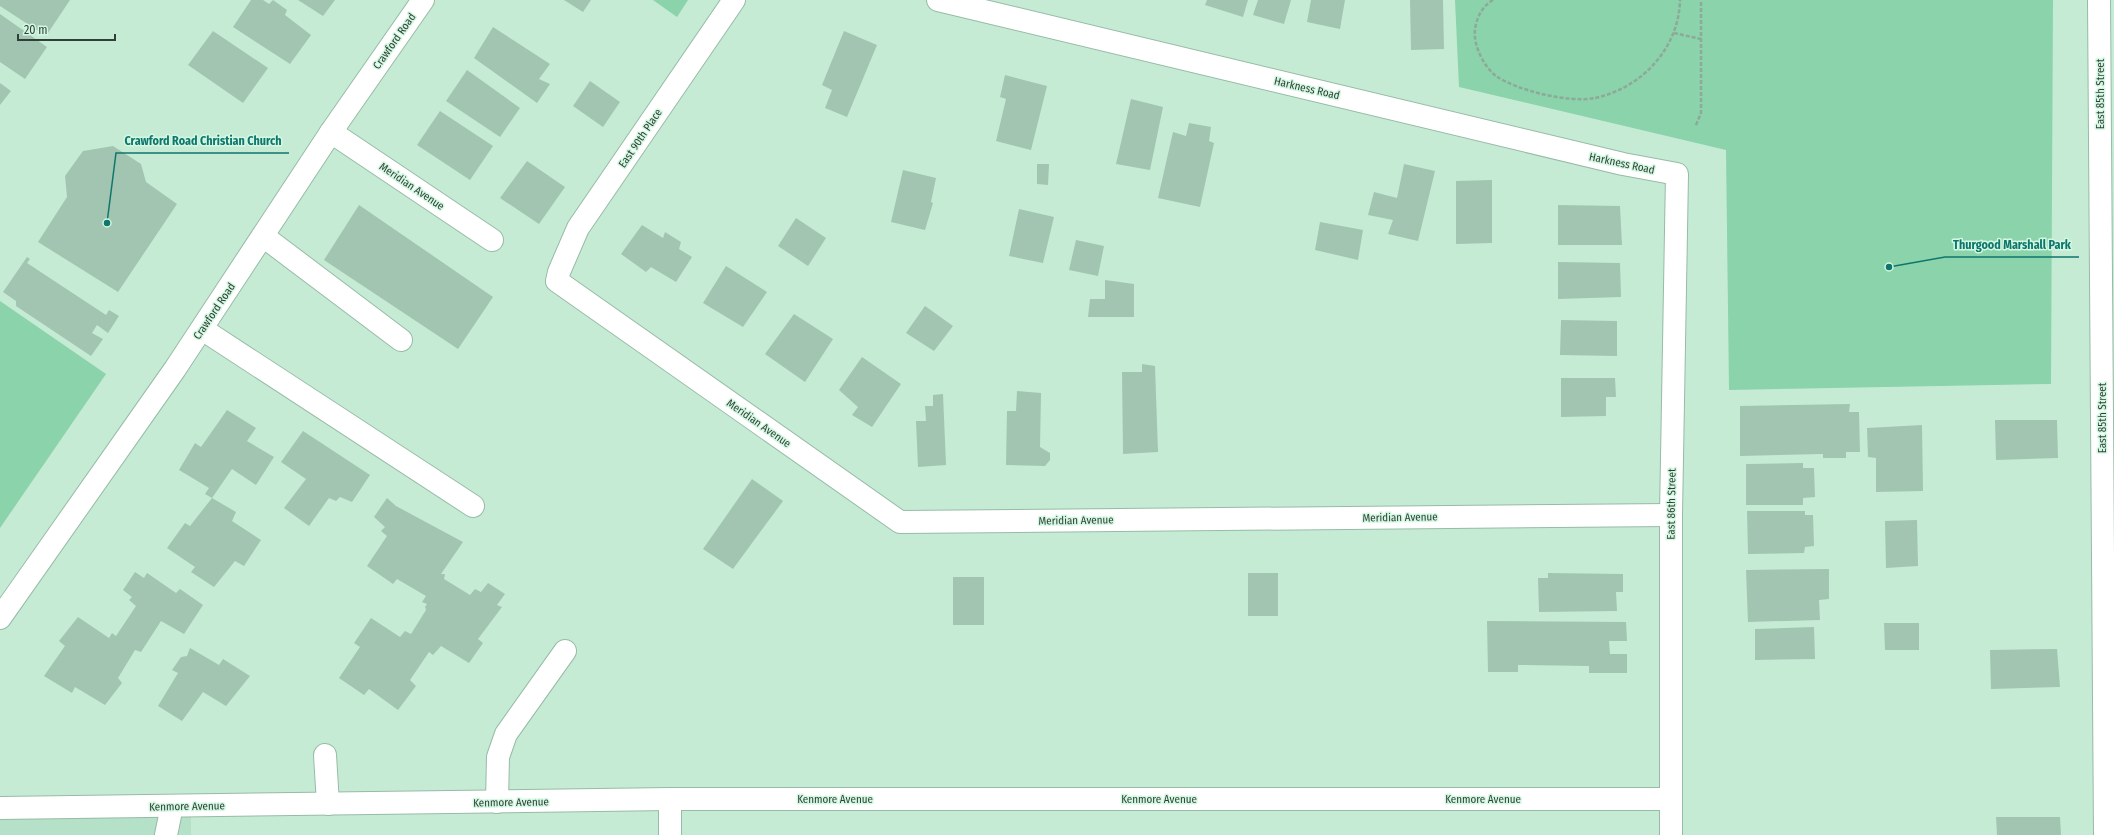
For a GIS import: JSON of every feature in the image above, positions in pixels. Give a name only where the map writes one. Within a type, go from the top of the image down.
[{"type":"street","name":"Crawford Road","points":[[0,618],[202,329],[331,132],[423,0]]},
{"type":"street","name":"East 90th Place","points":[[557,281],[559,272],[578,228],[734,0]]},
{"type":"street","name":"Harkness Road","points":[[938,0],[1615,162],[1677,174]]},
{"type":"street","name":"East 85th Street","points":[[2099,0],[2105,835]]},
{"type":"street","name":"Meridian Avenue","points":[[331,132],[492,240]]},
{"type":"street","name":"East 86th Street","points":[[1671,835],[1671,515],[1677,174]]},
{"type":"street","points":[[263,236],[401,340]]},
{"type":"street","name":"Meridian Avenue","points":[[557,281],[900,522],[1671,515]]},
{"type":"street","points":[[202,329],[473,506]]},
{"type":"street","points":[[497,802],[498,757],[506,734],[565,651]]},
{"type":"street","points":[[325,755],[328,804]]},
{"type":"street","points":[[670,799],[670,835]]},
{"type":"street","name":"Kenmore Avenue","points":[[0,808],[670,799],[1671,799]]},
{"type":"street","points":[[166,835],[172,806]]},
{"type":"path","points":[[1492,0],[1476,20],[1474,34],[1482,59],[1495,76],[1544,96],[1595,98],[1621,88],[1645,76],[1661,57],[1674,33],[1680,13],[1680,0]]},
{"type":"path","points":[[1696,125],[1701,113],[1701,0]]},
{"type":"path","points":[[1674,33],[1701,39]]},
{"type":"shaded area","points":[[653,0],[688,0],[677,17]]},
{"type":"shaded area","points":[[1455,0],[2053,0],[2051,384],[1729,390],[1726,150],[1459,87]]},
{"type":"shaded area","points":[[0,301],[106,374],[0,528]]},
{"type":"shaded area","points":[[191,806],[191,835],[0,835],[0,809]]},
{"type":"building","points":[[0,0],[70,0],[46,36],[0,6]]},
{"type":"building","points":[[251,0],[263,0],[269,4],[273,0],[287,10],[285,15],[311,35],[290,64],[233,27]]},
{"type":"building","points":[[298,0],[335,0],[323,16]]},
{"type":"building","points":[[564,0],[591,0],[583,12]]},
{"type":"building","points":[[1207,0],[1248,0],[1243,17],[1205,5]]},
{"type":"building","points":[[1258,0],[1291,0],[1284,24],[1253,15]]},
{"type":"building","points":[[1311,0],[1345,0],[1340,29],[1307,22]]},
{"type":"building","points":[[1410,0],[1443,0],[1444,49],[1411,50]]},
{"type":"building","points":[[0,14],[47,47],[25,79],[0,62]]},
{"type":"building","points":[[493,27],[550,64],[539,79],[550,84],[537,103],[474,58]]},
{"type":"building","points":[[213,31],[268,68],[243,103],[188,65]]},
{"type":"building","points":[[844,31],[877,45],[847,117],[825,108],[832,90],[822,85]]},
{"type":"building","points":[[467,70],[520,108],[500,137],[446,101]]},
{"type":"building","points":[[1005,75],[1047,86],[1031,150],[996,141],[1006,99],[1000,97]]},
{"type":"building","points":[[590,81],[620,102],[603,127],[573,106]]},
{"type":"building","points":[[0,83],[11,91],[0,105]]},
{"type":"building","points":[[1131,99],[1163,107],[1150,170],[1116,164]]},
{"type":"building","points":[[440,111],[493,146],[470,180],[417,145]]},
{"type":"building","points":[[1189,123],[1211,127],[1209,141],[1214,143],[1200,207],[1158,198],[1173,132],[1186,136]]},
{"type":"building","points":[[113,146],[141,164],[146,182],[177,204],[118,292],[38,242],[67,197],[65,176],[83,151]]},
{"type":"building","points":[[527,161],[565,187],[539,224],[500,198]]},
{"type":"building","points":[[1037,164],[1049,164],[1048,185],[1037,184]]},
{"type":"building","points":[[1404,164],[1435,171],[1418,241],[1388,234],[1393,220],[1368,215],[1374,192],[1397,198]]},
{"type":"building","points":[[903,170],[936,178],[931,202],[933,203],[925,230],[891,222]]},
{"type":"building","points":[[1492,180],[1492,243],[1456,244],[1456,181]]},
{"type":"building","points":[[359,205],[493,297],[458,349],[324,260]]},
{"type":"building","points":[[1558,205],[1620,206],[1622,245],[1558,245]]},
{"type":"building","points":[[1019,209],[1054,217],[1043,263],[1009,256]]},
{"type":"building","points":[[796,218],[826,238],[808,266],[778,246]]},
{"type":"building","points":[[1320,222],[1363,230],[1358,260],[1315,250]]},
{"type":"building","points":[[642,225],[663,238],[665,232],[681,242],[679,249],[692,257],[676,282],[651,267],[646,272],[621,254]]},
{"type":"building","points":[[1076,240],[1104,246],[1098,276],[1069,270]]},
{"type":"building","points":[[27,257],[30,259],[27,263],[106,315],[109,310],[119,316],[108,333],[97,325],[92,333],[103,339],[91,356],[16,306],[16,301],[3,292]]},
{"type":"building","points":[[1558,262],[1620,263],[1621,297],[1558,299]]},
{"type":"building","points":[[726,266],[767,292],[743,327],[703,303]]},
{"type":"building","points":[[1105,280],[1134,284],[1134,317],[1088,317],[1090,299],[1105,299]]},
{"type":"building","points":[[925,306],[953,326],[934,351],[906,333]]},
{"type":"building","points":[[794,314],[833,339],[805,382],[765,354]]},
{"type":"building","points":[[1561,320],[1617,321],[1617,356],[1560,355]]},
{"type":"building","points":[[862,357],[901,384],[872,427],[852,415],[858,407],[839,390]]},
{"type":"building","points":[[1142,364],[1155,366],[1158,452],[1123,454],[1122,372],[1142,372]]},
{"type":"building","points":[[1561,378],[1615,378],[1616,397],[1606,397],[1606,416],[1561,417]]},
{"type":"building","points":[[1017,391],[1041,393],[1040,447],[1050,453],[1050,460],[1045,466],[1006,465],[1007,411],[1016,411]]},
{"type":"building","points":[[943,394],[946,465],[918,467],[916,421],[926,421],[925,406],[933,406],[933,395]]},
{"type":"building","points":[[1850,404],[1849,412],[1859,412],[1860,452],[1846,452],[1846,458],[1823,458],[1823,454],[1740,456],[1740,406]]},
{"type":"building","points":[[227,410],[256,428],[247,441],[274,457],[256,485],[232,469],[212,498],[205,494],[209,488],[179,470],[195,443],[201,447]]},
{"type":"building","points":[[1995,420],[2057,420],[2058,458],[1996,460]]},
{"type":"building","points":[[1922,425],[1923,491],[1876,492],[1876,458],[1868,457],[1867,428]]},
{"type":"building","points":[[303,431],[370,475],[352,502],[340,497],[336,501],[329,498],[309,526],[284,508],[306,479],[281,462]]},
{"type":"building","points":[[1803,463],[1803,468],[1814,468],[1815,497],[1803,498],[1803,505],[1746,505],[1746,464]]},
{"type":"building","points":[[752,479],[783,501],[733,569],[703,549]]},
{"type":"building","points":[[212,498],[236,512],[232,521],[261,540],[244,566],[235,561],[214,587],[191,572],[195,567],[167,548],[185,523],[190,526]]},
{"type":"building","points":[[387,498],[396,506],[463,542],[441,574],[445,574],[444,579],[470,595],[475,589],[481,592],[488,583],[505,594],[497,605],[502,607],[478,639],[483,643],[469,663],[441,646],[433,655],[429,652],[410,680],[416,686],[398,710],[369,689],[364,695],[339,678],[360,647],[354,643],[371,618],[400,637],[405,631],[411,634],[426,610],[425,607],[427,604],[422,602],[426,596],[397,579],[393,584],[367,566],[387,536],[381,531],[385,527],[374,517]]},
{"type":"building","points":[[1747,511],[1805,511],[1805,515],[1813,515],[1814,546],[1805,547],[1804,553],[1748,554]]},
{"type":"building","points":[[1917,520],[1918,566],[1886,568],[1885,521]]},
{"type":"building","points":[[1829,569],[1829,599],[1819,600],[1820,620],[1748,622],[1746,570]]},
{"type":"building","points":[[135,572],[144,578],[147,573],[176,593],[180,589],[203,605],[184,634],[161,621],[141,652],[135,650],[118,678],[122,683],[105,705],[75,687],[72,693],[44,676],[65,646],[59,641],[78,617],[109,638],[112,633],[116,636],[136,606],[129,600],[132,597],[123,590]]},
{"type":"building","points":[[1248,573],[1278,573],[1278,616],[1248,616]]},
{"type":"building","points":[[1548,573],[1623,574],[1623,592],[1616,592],[1617,611],[1539,612],[1538,578],[1548,578]]},
{"type":"building","points":[[953,577],[984,577],[984,625],[953,625]]},
{"type":"building","points":[[1487,621],[1626,622],[1627,641],[1609,641],[1610,654],[1627,654],[1627,673],[1589,673],[1589,666],[1518,665],[1518,672],[1488,672]]},
{"type":"building","points":[[1884,623],[1919,623],[1919,650],[1885,650]]},
{"type":"building","points":[[1814,627],[1815,659],[1755,660],[1755,629]]},
{"type":"building","points":[[190,648],[219,665],[223,659],[250,676],[226,706],[203,692],[182,721],[158,706],[178,673],[172,670],[181,657],[187,656]]},
{"type":"building","points":[[2057,649],[2060,687],[1991,689],[1990,650]]},
{"type":"building","points":[[1996,817],[2060,817],[2061,835],[1997,835]]},
{"type":"place","name":"Crawford Road Christian Church","points":[[107,223]]},
{"type":"place","name":"Thurgood Marshall Park","points":[[1889,267]]}]
